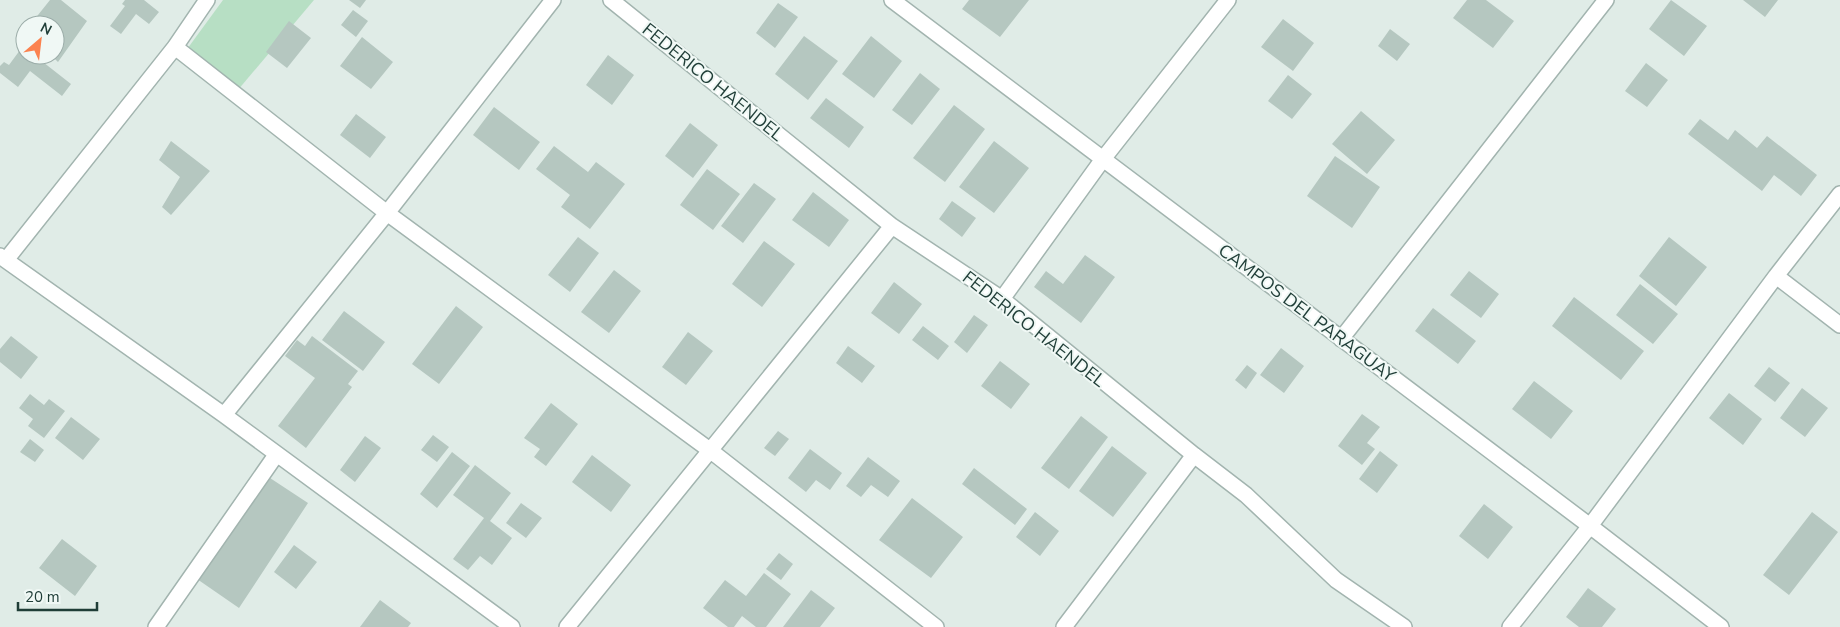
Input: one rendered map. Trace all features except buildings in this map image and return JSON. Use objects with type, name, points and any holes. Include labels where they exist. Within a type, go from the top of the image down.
[{"type":"street","points":[[207,0],[175,47],[3,258],[224,415],[512,627]]},
{"type":"street","points":[[224,415],[387,213],[553,0]]},
{"type":"street","name":"FEDERICO HAENDEL","points":[[611,0],[892,226],[1002,299],[1246,495],[1336,580],[1404,627]]},
{"type":"street","name":"CAMPOS DEL PARAGUAY","points":[[892,0],[1722,627]]},
{"type":"street","points":[[1002,299],[1103,159],[1228,0]]},
{"type":"street","points":[[1341,339],[1606,0]]},
{"type":"street","points":[[175,47],[387,213],[710,451],[936,627]]},
{"type":"street","points":[[1510,627],[1590,526],[1776,276],[1840,194]]},
{"type":"street","points":[[567,627],[892,226]]},
{"type":"street","points":[[1776,276],[1840,325]]},
{"type":"street","points":[[156,627],[276,455]]},
{"type":"street","points":[[1064,627],[1194,455]]},
{"type":"green space","points":[[223,0],[314,0],[232,97],[182,56]]}]
